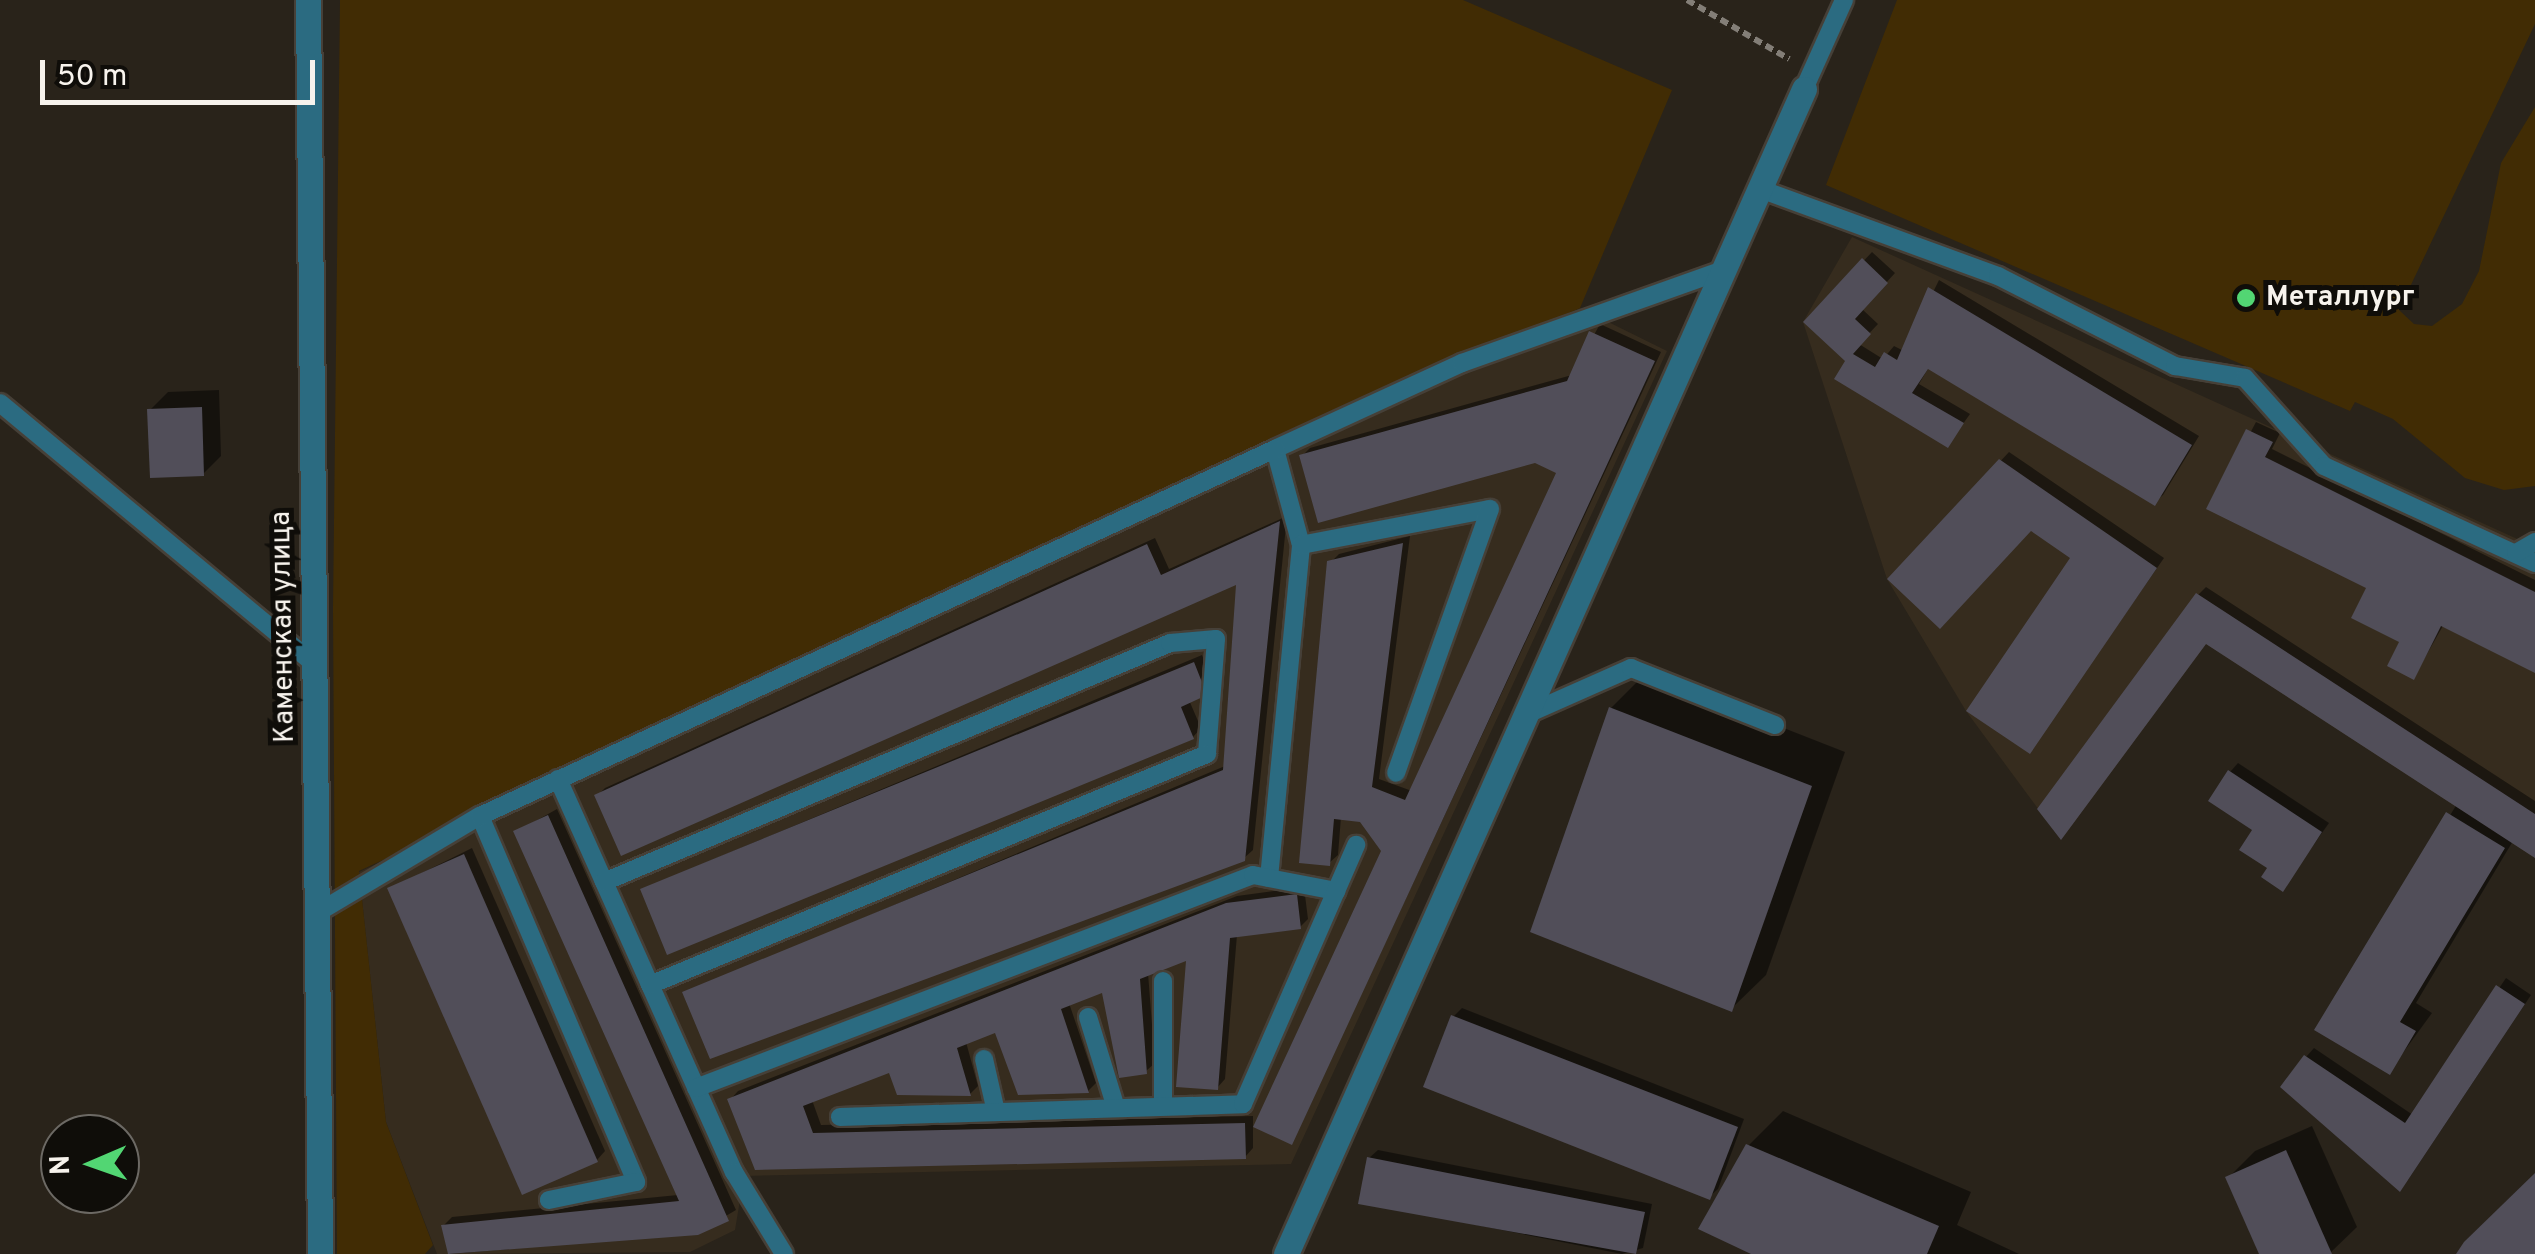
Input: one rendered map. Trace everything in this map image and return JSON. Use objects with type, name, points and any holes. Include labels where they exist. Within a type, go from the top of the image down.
[{"type":"street","name":"Каменская улица","points":[[308,0],[320,1254]]},
{"type":"street","points":[[1286,1254],[1809,78]]},
{"type":"lane","points":[[1809,78],[1844,0]]},
{"type":"lane","points":[[1760,189],[1998,276],[2175,366],[2244,378],[2324,466],[2535,563]]},
{"type":"lane","points":[[317,913],[480,816],[1462,363],[1721,271]]},
{"type":"lane","points":[[0,402],[314,664]]},
{"type":"lane","points":[[1269,878],[1300,546],[1275,449]]},
{"type":"lane","points":[[1300,546],[1490,508],[1396,773]]},
{"type":"lane","points":[[2516,553],[2535,542]]},
{"type":"lane","points":[[604,882],[1170,644],[1216,639],[1208,754],[650,985]]},
{"type":"lane","points":[[1525,714],[1631,668],[1775,725]]},
{"type":"lane","points":[[558,779],[734,1172],[784,1254]]},
{"type":"lane","points":[[480,816],[636,1182],[549,1200]]},
{"type":"lane","points":[[840,1117],[1243,1104],[1356,845]]},
{"type":"lane","points":[[696,1088],[1253,875],[1336,891]]},
{"type":"lane","points":[[1163,981],[1163,1106]]},
{"type":"lane","points":[[1088,1017],[1116,1108]]},
{"type":"lane","points":[[984,1059],[996,1112]]},
{"type":"path","points":[[1687,0],[1809,78]]},
{"type":"shaded area","points":[[340,0],[1463,0],[1672,90],[1580,308],[359,871],[386,1122],[433,1245],[425,1254],[337,1254],[333,609]]},
{"type":"shaded area","name":"Металлург","points":[[1897,0],[2535,0],[2535,24],[2399,310],[2414,324],[2432,326],[2462,304],[2479,271],[2501,163],[2535,107],[2535,486],[2504,490],[2465,478],[2393,419],[2355,402],[2350,411],[1826,185]]},
{"type":"shaded area","points":[[1852,237],[2535,547],[2535,858],[2206,644],[2061,840],[1966,711],[1887,579],[1803,322]]},
{"type":"shaded area","points":[[1580,308],[1667,351],[1291,1164],[744,1176],[735,1230],[690,1252],[437,1254],[386,1122],[359,872]]},
{"type":"building","points":[[1862,258],[1888,283],[1855,319],[1871,334],[1853,354],[1875,367],[1884,352],[1897,360],[1928,287],[2192,445],[2155,506],[1928,369],[1912,393],[1964,423],[1948,448],[1834,379],[1845,361],[1803,322]]},
{"type":"building","points":[[1589,331],[1655,361],[1292,1145],[1253,1127],[1381,851],[1360,822],[1334,819],[1330,866],[1299,863],[1327,561],[1403,543],[1372,787],[1405,800],[1556,473],[1535,463],[1318,523],[1299,455],[1567,381]]},
{"type":"building","points":[[202,407],[204,476],[150,478],[147,409]]},
{"type":"building","points":[[2246,429],[2273,442],[2265,457],[2535,592],[2535,673],[2441,626],[2414,680],[2387,666],[2399,642],[2351,618],[2366,588],[2206,509]]},
{"type":"building","points":[[1999,459],[2157,568],[2030,754],[1966,711],[2070,558],[2031,531],[1940,629],[1887,579]]},
{"type":"building","points":[[1280,521],[1245,861],[710,1059],[682,992],[1223,770],[1236,585],[621,856],[594,795],[1147,544],[1161,575]]},
{"type":"building","points":[[2196,593],[2535,814],[2535,858],[2206,644],[2061,840],[2037,809]]},
{"type":"building","points":[[1194,662],[1207,695],[1181,707],[1194,739],[667,955],[640,889]]},
{"type":"building","points":[[1609,707],[1812,786],[1732,1012],[1530,932]]},
{"type":"building","points":[[2228,770],[2322,832],[2283,892],[2261,877],[2267,868],[2239,850],[2252,830],[2208,801]]},
{"type":"building","points":[[2446,812],[2505,848],[2400,1022],[2416,1031],[2390,1075],[2314,1030]]},
{"type":"building","points":[[548,815],[729,1221],[698,1235],[448,1254],[441,1225],[679,1201],[513,831]]},
{"type":"building","points":[[464,854],[598,1162],[522,1195],[387,888]]},
{"type":"building","points":[[1297,894],[1301,929],[1230,938],[1218,1090],[1176,1087],[1186,961],[1140,979],[1147,1074],[1119,1078],[1102,993],[1061,1009],[1089,1093],[1018,1095],[995,1033],[957,1048],[971,1096],[897,1095],[889,1073],[803,1106],[813,1133],[1245,1123],[1246,1159],[755,1170],[727,1099],[1226,903]]},
{"type":"building","points":[[2496,985],[2525,1004],[2400,1192],[2280,1087],[2304,1055],[2405,1123]]},
{"type":"building","points":[[1451,1015],[1738,1127],[1710,1200],[1423,1087]]},
{"type":"building","points":[[1746,1144],[1939,1226],[1927,1254],[1751,1254],[1698,1229]]},
{"type":"building","points":[[2286,1150],[2332,1254],[2259,1254],[2225,1177]]},
{"type":"building","points":[[1367,1157],[1645,1212],[1636,1254],[1358,1204]]},
{"type":"building","points":[[2535,1173],[2535,1254],[2456,1254],[2464,1242]]},
{"type":"place","name":"Металлург","points":[[2246,298]]}]
